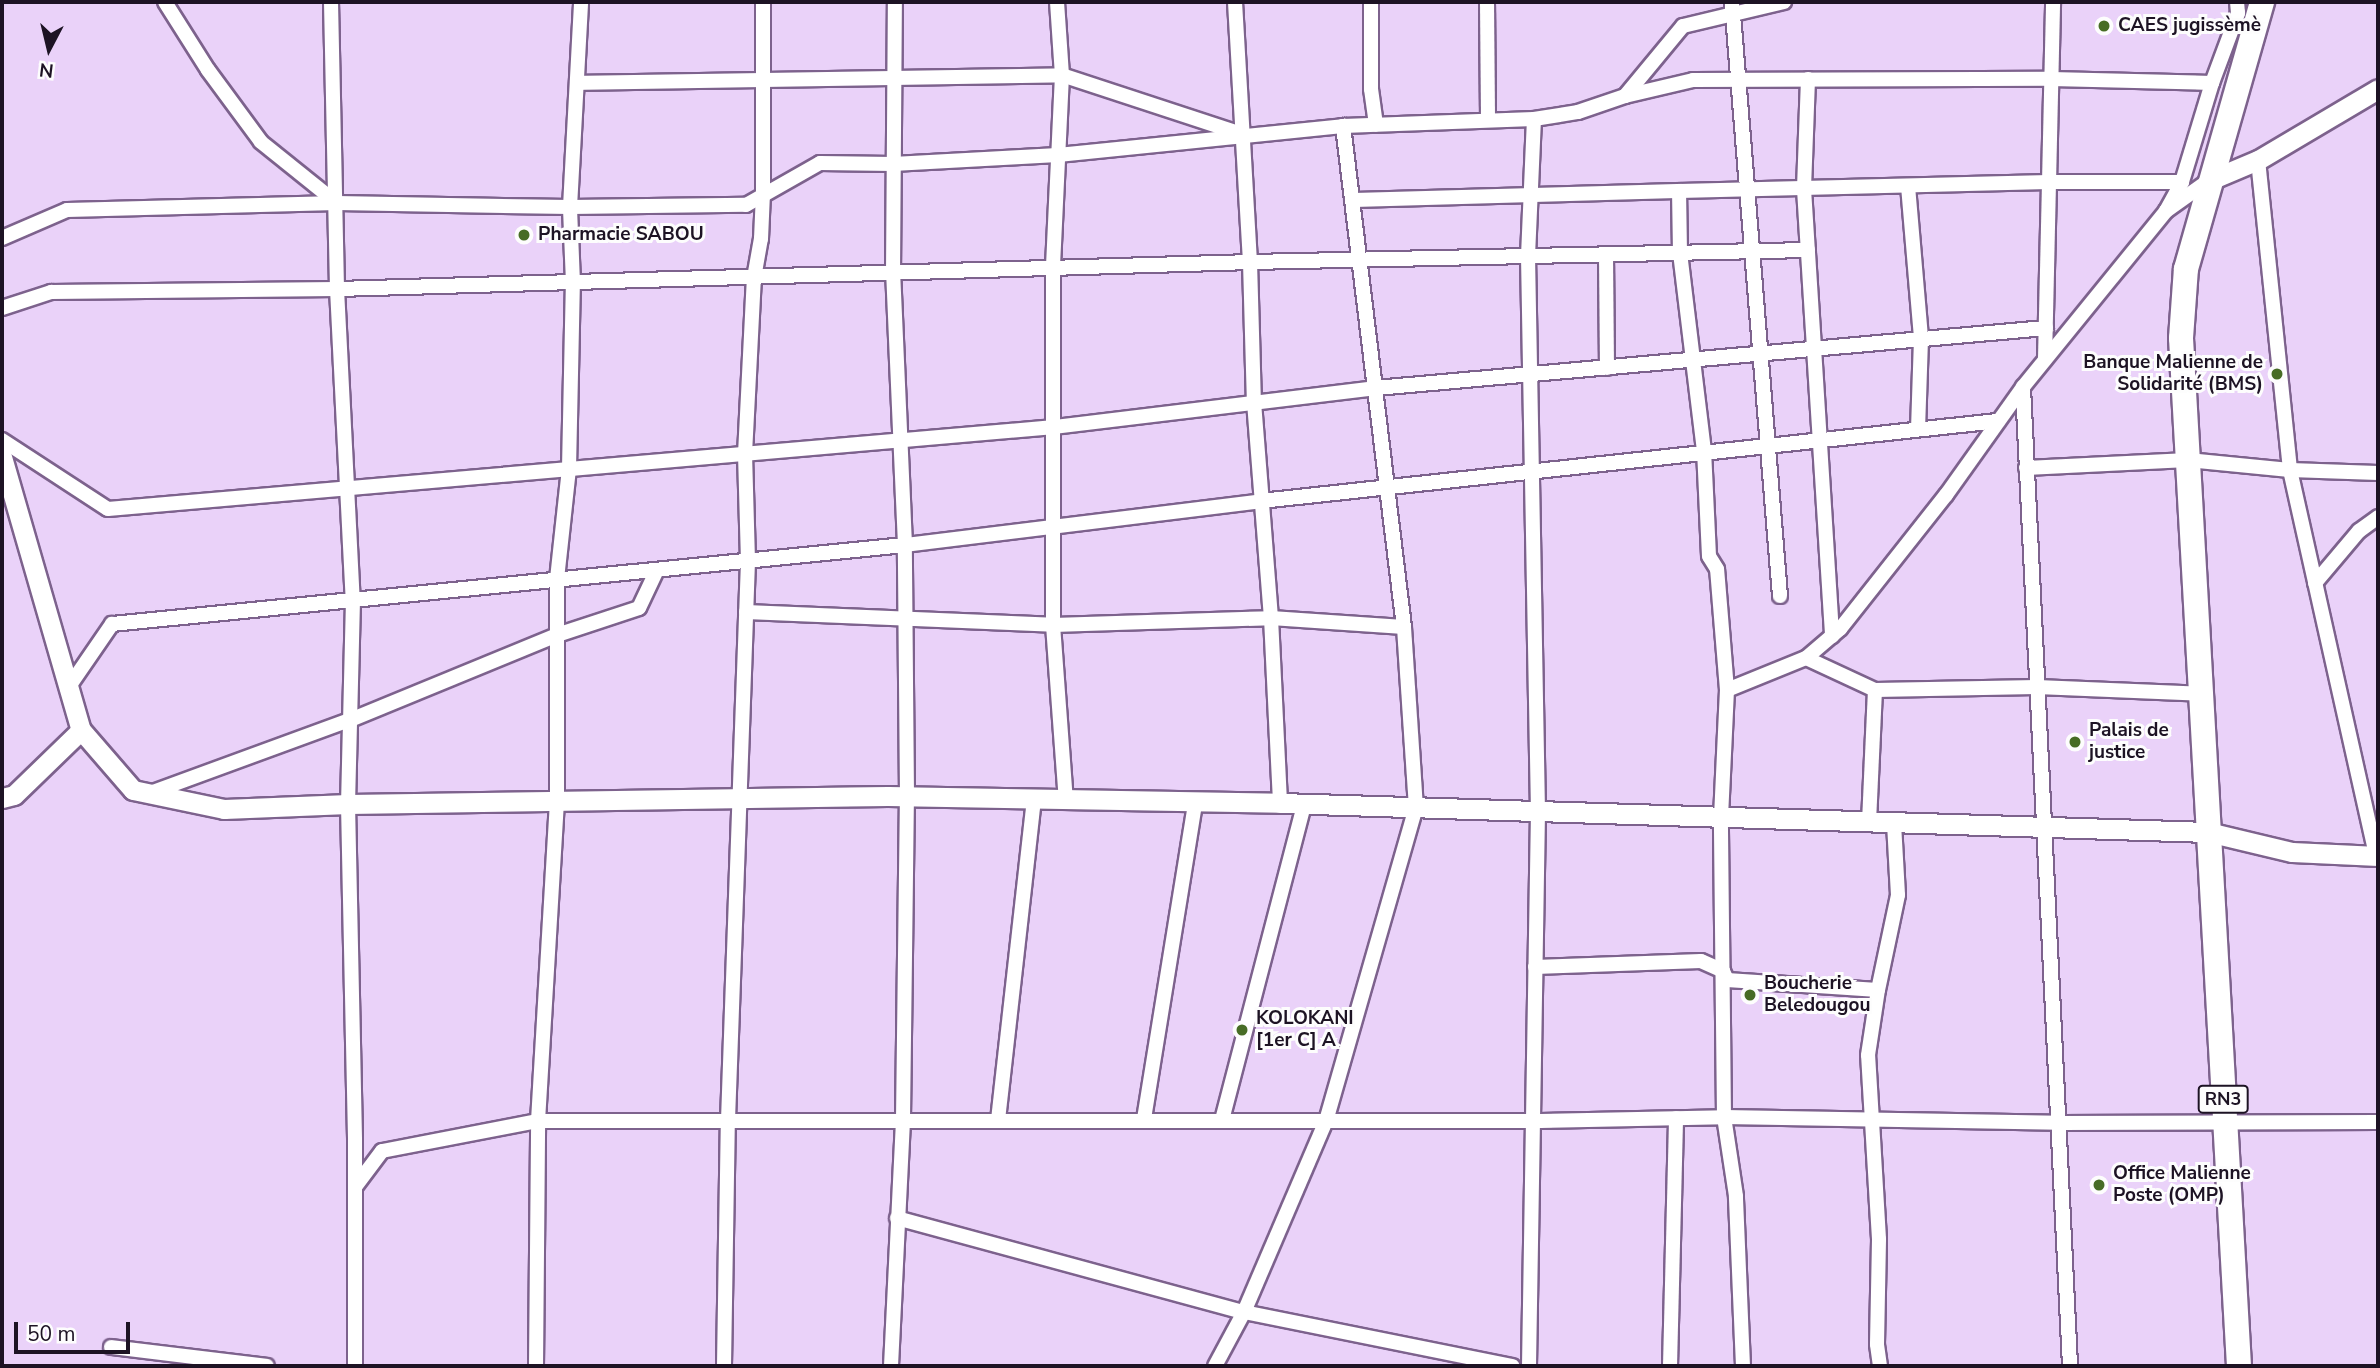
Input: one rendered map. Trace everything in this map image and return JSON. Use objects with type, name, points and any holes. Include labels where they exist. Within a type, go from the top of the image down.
[{"type":"highway","name":"RN3","points":[[2239,1366],[2181,338],[2186,269],[2208,181],[2262,2]]},
{"type":"street","points":[[164,2],[208,70],[261,142],[337,203]]},
{"type":"street","points":[[331,2],[337,289],[353,600],[348,804],[355,1187],[355,1366]]},
{"type":"street","points":[[536,1366],[538,1121],[557,801],[557,579],[569,469],[573,283],[570,207],[581,2]]},
{"type":"street","points":[[724,1366],[728,1119],[747,611],[745,454],[754,278],[761,239],[763,194],[763,2]]},
{"type":"street","points":[[891,1366],[903,1119],[907,796],[905,545],[893,274],[895,2]]},
{"type":"street","points":[[1056,2],[1062,75],[1054,269],[1053,625],[1066,800]]},
{"type":"street","points":[[1235,2],[1250,262],[1254,402],[1271,618],[1280,803]]},
{"type":"street","points":[[1371,2],[1371,89],[1376,125]]},
{"type":"street","points":[[1487,2],[1488,120]]},
{"type":"street","points":[[1625,96],[1683,26],[1731,7],[1784,2]]},
{"type":"street","points":[[2045,359],[2053,2]]},
{"type":"street","points":[[1727,690],[1806,658],[1832,636],[1946,495],[2022,387],[2166,211],[2182,182],[2212,83],[2238,13],[2237,2]]},
{"type":"street","points":[[1731,7],[1754,251],[1780,596]]},
{"type":"street","points":[[577,83],[894,80],[1062,75],[1242,135]]},
{"type":"street","points":[[1808,79],[1804,189],[1832,636]]},
{"type":"street","points":[[2,238],[67,209],[337,203],[570,207],[746,205],[820,163],[893,164],[1058,155],[1343,126],[1534,119],[1578,112],[1625,96],[1693,80],[2052,79],[2212,83]]},
{"type":"street","points":[[2166,211],[2208,181],[2258,160],[2378,89]]},
{"type":"street","points":[[1529,1366],[1538,812],[1528,256],[1534,119]]},
{"type":"street","points":[[1215,1366],[1244,1312],[1326,1121],[1416,808],[1404,627],[1343,126]]},
{"type":"street","points":[[2,457],[81,730],[133,790],[224,809],[348,804],[907,796],[1280,803],[1304,806],[2208,832],[2292,852],[2377,856],[2290,470],[2258,160]]},
{"type":"street","points":[[1352,200],[2049,182],[2182,182]]},
{"type":"street","points":[[1908,186],[1921,339],[1918,429]]},
{"type":"street","points":[[1679,191],[1680,253],[1703,451],[1710,556],[1717,569],[1727,690],[1721,817],[1724,1117],[1736,1196],[1743,1366]]},
{"type":"street","points":[[2,308],[51,292],[337,289],[1250,262],[1808,250]]},
{"type":"street","points":[[1606,255],[1607,368]]},
{"type":"street","points":[[2,440],[108,509],[1054,427],[1376,388],[2046,328]]},
{"type":"street","points":[[2022,387],[2070,1366]]},
{"type":"street","points":[[68,688],[112,624],[905,545],[1261,501],[1388,490],[1703,451],[1998,421]]},
{"type":"street","points":[[2026,468],[2188,460],[2290,470],[2378,472]]},
{"type":"street","points":[[2315,583],[2359,531],[2378,517]]},
{"type":"street","points":[[150,793],[350,720],[557,635],[639,608],[657,570]]},
{"type":"street","points":[[747,611],[906,616],[1053,625],[1271,618],[1404,627]]},
{"type":"street","points":[[1806,658],[1875,691],[2037,687],[2200,694]]},
{"type":"street","points":[[1869,822],[1875,691]]},
{"type":"street","points":[[2,798],[14,795],[81,730]]},
{"type":"street","points":[[998,1119],[1034,799]]},
{"type":"street","points":[[1144,1119],[1195,803]]},
{"type":"street","points":[[1222,1120],[1304,806]]},
{"type":"street","points":[[1880,1366],[1877,1344],[1879,1239],[1868,1055],[1878,990],[1898,895],[1894,823]]},
{"type":"street","points":[[1535,967],[1701,961],[1723,971],[1727,980],[1878,990]]},
{"type":"street","points":[[355,1187],[383,1150],[538,1121],[1531,1121],[1724,1117],[2058,1123],[2378,1122]]},
{"type":"street","points":[[1670,1366],[1676,1118]]},
{"type":"street","points":[[897,1217],[1244,1312],[1513,1366]]},
{"type":"street","points":[[111,1347],[221,1363],[267,1366]]},
{"type":"place","name":"CAES jugissèmè","points":[[2104,26]]},
{"type":"place","name":"Pharmacie SABOU","points":[[524,235]]},
{"type":"place","name":"Banque Malienne de Solidarité (BMS)","points":[[2277,374]]},
{"type":"place","name":"Palais de justice","points":[[2075,742]]},
{"type":"place","name":"Boucherie Beledougou","points":[[1750,995]]},
{"type":"place","name":"KOLOKANI [1er C] A","points":[[1242,1030]]},
{"type":"place","name":"Office Malienne Poste (OMP)","points":[[2099,1185]]}]
